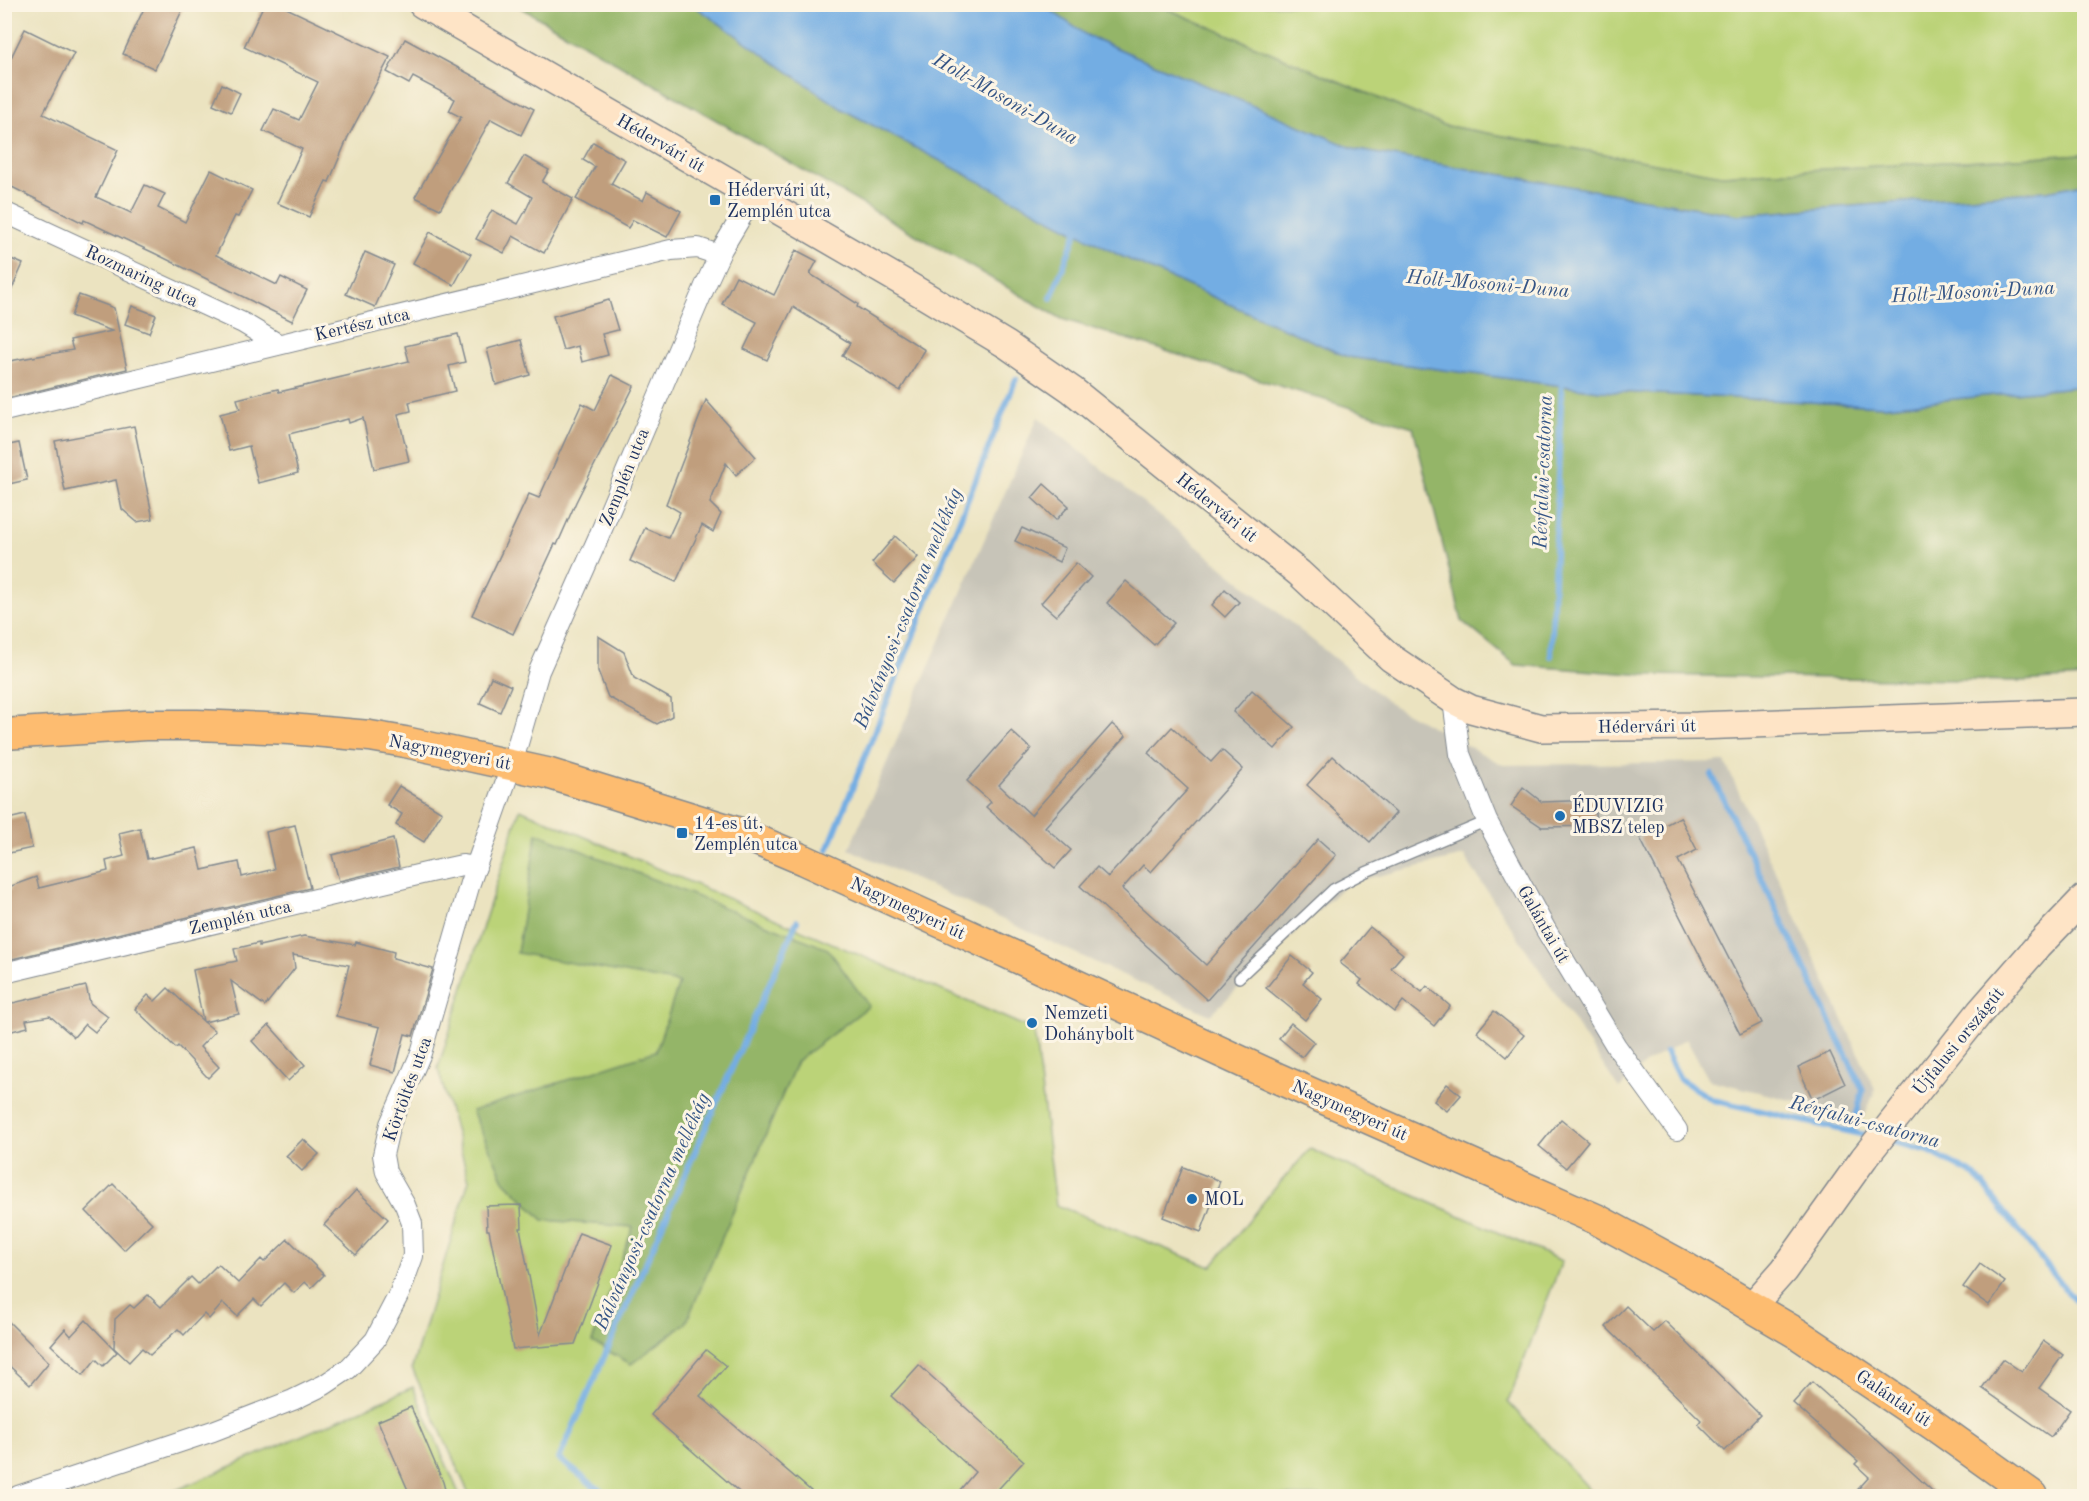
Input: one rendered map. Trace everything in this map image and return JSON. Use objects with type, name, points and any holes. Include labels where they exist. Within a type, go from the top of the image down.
[{"type":"main road","name":"Nagymegyeri út","points":[[4,734],[146,725],[290,729],[393,740],[547,773],[740,833],[804,860],[1277,1078],[1596,1219],[1752,1306]]},
{"type":"main road","name":"Galántai út","points":[[1752,1306],[1798,1334],[1935,1426],[2033,1497]]},
{"type":"street","name":"Hédervári út","points":[[422,4],[981,328],[1071,390],[1299,573],[1391,658],[1453,700],[1471,709],[1541,728],[1697,726],[2085,712]]},
{"type":"street","name":"Zemplén utca","points":[[512,764],[539,671],[719,255],[753,197]]},
{"type":"street","name":"Rozmaring utca","points":[[4,212],[243,323],[278,344]]},
{"type":"street","name":"Kertész utca","points":[[4,411],[671,250],[698,249],[719,255]]},
{"type":"street","name":"Galántai út","points":[[1453,700],[1460,754],[1486,821],[1546,930],[1616,1046],[1677,1130]]},
{"type":"street","name":"Körtöltés utca","points":[[18,1497],[213,1431],[293,1400],[348,1370],[375,1340],[400,1292],[410,1265],[413,1248],[412,1223],[405,1205],[386,1172],[383,1155],[386,1140],[396,1108],[424,1044],[476,867],[512,764]]},
{"type":"street","name":"Zemplén utca","points":[[4,973],[430,872],[462,865],[476,867]]},
{"type":"street","name":"Újfalusi országút","points":[[1752,1306],[1784,1270],[1864,1158],[1980,1012],[2037,947],[2085,898]]},
{"type":"lane","points":[[1239,978],[1333,889],[1366,872],[1486,821]]},
{"type":"shaded area","points":[[1038,417],[1392,705],[1503,765],[1725,762],[1875,1090],[1864,1118],[1709,1080],[1686,1039],[1646,1063],[1619,1089],[1464,856],[1347,883],[1210,1015],[849,849]]},
{"type":"green space","points":[[516,5],[693,5],[842,109],[1119,255],[1348,357],[1600,391],[1885,406],[2084,386],[2084,677],[2021,681],[1646,675],[1516,665],[1462,621],[1413,427],[1062,319]]},
{"type":"green space","points":[[1043,5],[1158,5],[1442,125],[1722,175],[2084,154],[2084,184],[2047,191],[1738,215],[1356,150],[1086,35]]},
{"type":"green space","points":[[1158,5],[2084,5],[2084,154],[1722,175],[1442,125]]},
{"type":"green space","points":[[520,809],[1034,1030],[1056,1205],[1211,1267],[1269,1195],[1310,1149],[1562,1261],[1508,1402],[1596,1496],[470,1496],[412,1368],[469,1180],[438,1068]]},
{"type":"green space","points":[[537,833],[828,949],[869,1006],[797,1061],[686,1323],[631,1364],[592,1342],[633,1227],[543,1220],[504,1180],[472,1111],[656,1051],[679,983],[517,953]]},
{"type":"green space","points":[[413,1387],[460,1496],[163,1496]]},
{"type":"water","name":"Holt-Mosoni-Duna","points":[[693,5],[1043,5],[1086,35],[1357,150],[1738,215],[2047,191],[2084,184],[2084,386],[1885,406],[1600,391],[1348,357],[1119,255],[842,109]]},
{"type":"building","points":[[146,4],[185,4],[155,69],[123,54]]},
{"type":"building","points":[[264,4],[278,4],[390,57],[348,137],[329,182],[326,181],[309,217],[277,203],[302,149],[263,131],[274,109],[299,120],[318,82],[244,47]]},
{"type":"building","points":[[25,29],[74,53],[43,114],[118,150],[96,197],[131,213],[145,185],[165,194],[158,208],[185,222],[211,170],[252,190],[238,217],[235,216],[216,255],[277,285],[281,277],[307,290],[292,321],[84,220],[83,223],[4,183],[4,72]]},
{"type":"building","points":[[405,39],[534,109],[521,135],[491,119],[440,209],[415,197],[461,117],[449,111],[455,99],[413,77],[409,84],[387,72]]},
{"type":"building","points":[[222,84],[240,93],[231,112],[213,104]]},
{"type":"building","points":[[593,142],[625,160],[611,184],[643,201],[647,192],[681,211],[667,237],[633,220],[628,228],[576,199],[595,167],[583,160]]},
{"type":"building","points":[[524,156],[549,170],[542,182],[573,199],[544,253],[513,236],[504,253],[476,239],[492,210],[518,224],[532,197],[508,183]]},
{"type":"building","points":[[430,232],[471,254],[454,285],[413,263]]},
{"type":"building","points":[[796,250],[817,261],[810,274],[925,350],[900,391],[842,356],[850,343],[793,307],[767,360],[744,349],[757,322],[722,304],[736,276],[774,295]]},
{"type":"building","points":[[365,252],[394,265],[375,307],[346,294]]},
{"type":"building","points":[[4,256],[23,264],[4,307]]},
{"type":"building","points":[[79,295],[114,308],[127,369],[4,399],[4,362],[73,350],[70,340],[112,331],[71,316]]},
{"type":"building","points":[[609,300],[618,330],[602,334],[608,355],[582,362],[578,346],[563,350],[553,316]]},
{"type":"building","points":[[132,306],[156,315],[149,333],[125,324]]},
{"type":"building","points":[[458,334],[465,362],[449,366],[455,391],[409,402],[411,411],[398,414],[409,461],[374,469],[363,418],[349,423],[348,419],[289,434],[298,473],[258,483],[249,446],[229,451],[220,414],[240,409],[237,399],[278,389],[279,392],[409,361],[405,346]]},
{"type":"building","points":[[521,340],[530,375],[496,385],[487,349]]},
{"type":"building","points":[[612,375],[634,386],[513,634],[472,615],[529,494],[539,498],[582,403],[595,410]]},
{"type":"building","points":[[706,400],[756,457],[736,475],[726,463],[710,503],[721,514],[713,532],[702,525],[676,582],[630,561],[645,528],[668,538],[680,512],[666,504]]},
{"type":"building","points":[[134,426],[153,519],[137,522],[122,509],[116,480],[65,491],[55,441]]},
{"type":"building","points":[[19,443],[27,480],[4,485],[4,446]]},
{"type":"building","points":[[1044,484],[1069,506],[1056,520],[1032,498]]},
{"type":"building","points":[[1022,528],[1065,548],[1059,562],[1015,541]]},
{"type":"building","points":[[895,536],[918,557],[894,583],[872,563]]},
{"type":"building","points":[[1076,563],[1091,577],[1056,616],[1041,603]]},
{"type":"building","points":[[1126,581],[1174,623],[1154,645],[1107,603]]},
{"type":"building","points":[[1225,589],[1239,602],[1225,617],[1212,605]]},
{"type":"building","points":[[598,636],[624,652],[634,678],[671,699],[672,716],[657,724],[608,697],[598,671]]},
{"type":"building","points":[[491,677],[511,686],[500,712],[480,703]]},
{"type":"building","points":[[1252,690],[1294,727],[1275,749],[1233,712]]},
{"type":"building","points":[[1112,724],[1126,736],[1045,827],[1071,850],[1055,868],[986,807],[991,802],[967,781],[1011,731],[1031,749],[999,785],[1031,815]]},
{"type":"building","points":[[1172,727],[1211,762],[1222,750],[1243,769],[1151,872],[1143,865],[1122,889],[1206,965],[1318,839],[1336,855],[1207,1000],[1080,886],[1097,867],[1108,877],[1188,789],[1148,753]]},
{"type":"building","points":[[1333,756],[1396,813],[1370,842],[1307,785]]},
{"type":"building","points":[[399,786],[442,812],[424,842],[396,825],[402,814],[387,805]]},
{"type":"building","name":"ÉDUVIZIG MBSZ telep","points":[[1523,787],[1542,802],[1594,800],[1596,826],[1542,827],[1511,806]]},
{"type":"building","points":[[25,815],[32,848],[9,853],[4,833],[4,820]]},
{"type":"building","points":[[1680,817],[1697,850],[1678,860],[1762,1023],[1740,1034],[1640,838]]},
{"type":"building","points":[[295,825],[310,888],[12,959],[4,926],[4,901],[11,886],[36,877],[39,888],[108,871],[106,861],[124,856],[119,833],[140,828],[147,859],[197,848],[202,870],[239,862],[242,877],[274,869],[266,832]]},
{"type":"building","points":[[393,839],[399,867],[339,881],[332,855]]},
{"type":"building","points":[[1370,927],[1403,954],[1391,968],[1422,992],[1427,986],[1450,1006],[1434,1026],[1403,1001],[1395,1012],[1359,984],[1362,980],[1340,963]]},
{"type":"building","points":[[304,936],[355,945],[356,942],[394,952],[393,958],[433,969],[413,1036],[405,1034],[395,1072],[370,1065],[380,1027],[336,1016],[349,965],[293,955],[295,968],[265,1006],[231,981],[239,1014],[204,1022],[215,1031],[200,1047],[219,1067],[208,1078],[178,1046],[176,1048],[135,1009],[148,995],[155,1001],[168,988],[203,1021],[193,970],[237,961],[234,949]]},
{"type":"building","points":[[1292,956],[1312,972],[1303,983],[1322,999],[1305,1020],[1266,988]]},
{"type":"building","points":[[86,986],[90,1003],[108,1017],[95,1032],[85,1024],[74,1037],[50,1016],[26,1020],[28,1027],[4,1033],[4,1005]]},
{"type":"building","points":[[1494,1011],[1524,1035],[1507,1057],[1477,1032]]},
{"type":"building","points":[[1291,1023],[1314,1042],[1302,1057],[1279,1038]]},
{"type":"building","points":[[269,1025],[305,1065],[288,1081],[252,1041]]},
{"type":"building","points":[[1830,1052],[1845,1084],[1813,1100],[1798,1067]]},
{"type":"building","points":[[1447,1084],[1461,1095],[1447,1111],[1434,1101]]},
{"type":"building","points":[[1561,1119],[1588,1141],[1566,1168],[1539,1146]]},
{"type":"building","points":[[303,1139],[319,1154],[302,1171],[286,1156]]},
{"type":"building","name":"MOL","points":[[1183,1167],[1220,1181],[1201,1232],[1163,1217]]},
{"type":"building","points":[[113,1184],[152,1223],[124,1250],[86,1211]]},
{"type":"building","points":[[356,1190],[388,1219],[356,1255],[324,1225]]},
{"type":"building","points":[[521,1205],[522,1228],[520,1228],[540,1335],[579,1233],[612,1245],[575,1344],[513,1349],[489,1230],[487,1230],[486,1206]]},
{"type":"building","points":[[288,1239],[324,1275],[311,1288],[305,1282],[294,1293],[284,1283],[261,1306],[254,1299],[237,1316],[223,1303],[209,1319],[204,1314],[184,1335],[178,1329],[150,1355],[142,1348],[129,1362],[114,1348],[115,1319],[130,1305],[134,1308],[148,1295],[161,1307],[191,1277],[198,1284],[218,1264],[238,1283],[261,1259],[264,1262]]},
{"type":"building","points":[[1980,1264],[2005,1282],[1989,1305],[1963,1287]]},
{"type":"building","points":[[1626,1306],[1653,1332],[1665,1321],[1760,1415],[1725,1451],[1698,1424],[1701,1420],[1606,1327]]},
{"type":"building","points":[[4,1317],[49,1362],[30,1385],[4,1361]]},
{"type":"building","points":[[86,1320],[117,1352],[103,1366],[96,1359],[83,1375],[51,1345],[65,1329],[71,1336]]},
{"type":"building","points":[[2043,1341],[2063,1355],[2039,1388],[2070,1410],[2051,1437],[1982,1388],[2003,1359],[2022,1372]]},
{"type":"building","points":[[706,1350],[726,1366],[700,1396],[818,1497],[745,1497],[651,1415]]},
{"type":"building","points":[[919,1365],[1024,1461],[991,1497],[954,1497],[975,1472],[891,1396]]},
{"type":"building","points":[[1812,1382],[1939,1497],[1851,1497],[1869,1477],[1855,1464],[1858,1461],[1793,1403]]},
{"type":"building","points":[[411,1407],[443,1482],[447,1497],[411,1497],[378,1421]]},
{"type":"waterway","name":"Bálványosi-csatorna mellékág","points":[[1051,298],[1079,226]]},
{"type":"waterway","name":"Révfalui-csatorna","points":[[1551,656],[1562,377]]},
{"type":"waterway","name":"Bálványosi-csatorna mellékág","points":[[828,849],[1016,379]]},
{"type":"waterway","points":[[1712,775],[1863,1090],[1852,1132]]},
{"type":"waterway","name":"Bálványosi-csatorna mellékág","points":[[607,1496],[559,1459],[797,921]]},
{"type":"waterway","name":"Révfalui-csatorna","points":[[1666,1052],[1680,1079],[1713,1100],[1873,1137]]},
{"type":"waterway","name":"Révfalui-csatorna","points":[[1886,1140],[1929,1151],[1976,1176],[2066,1290],[2084,1309]]},
{"type":"place","name":"Hédervári út, Zemplén utca","points":[[715,200]]},
{"type":"place","name":"ÉDUVIZIG MBSZ telep","points":[[1560,816]]},
{"type":"place","name":"14-es út, Zemplén utca","points":[[682,833]]},
{"type":"place","name":"Nemzeti Dohánybolt","points":[[1032,1023]]},
{"type":"place","name":"MOL","points":[[1192,1199]]}]
